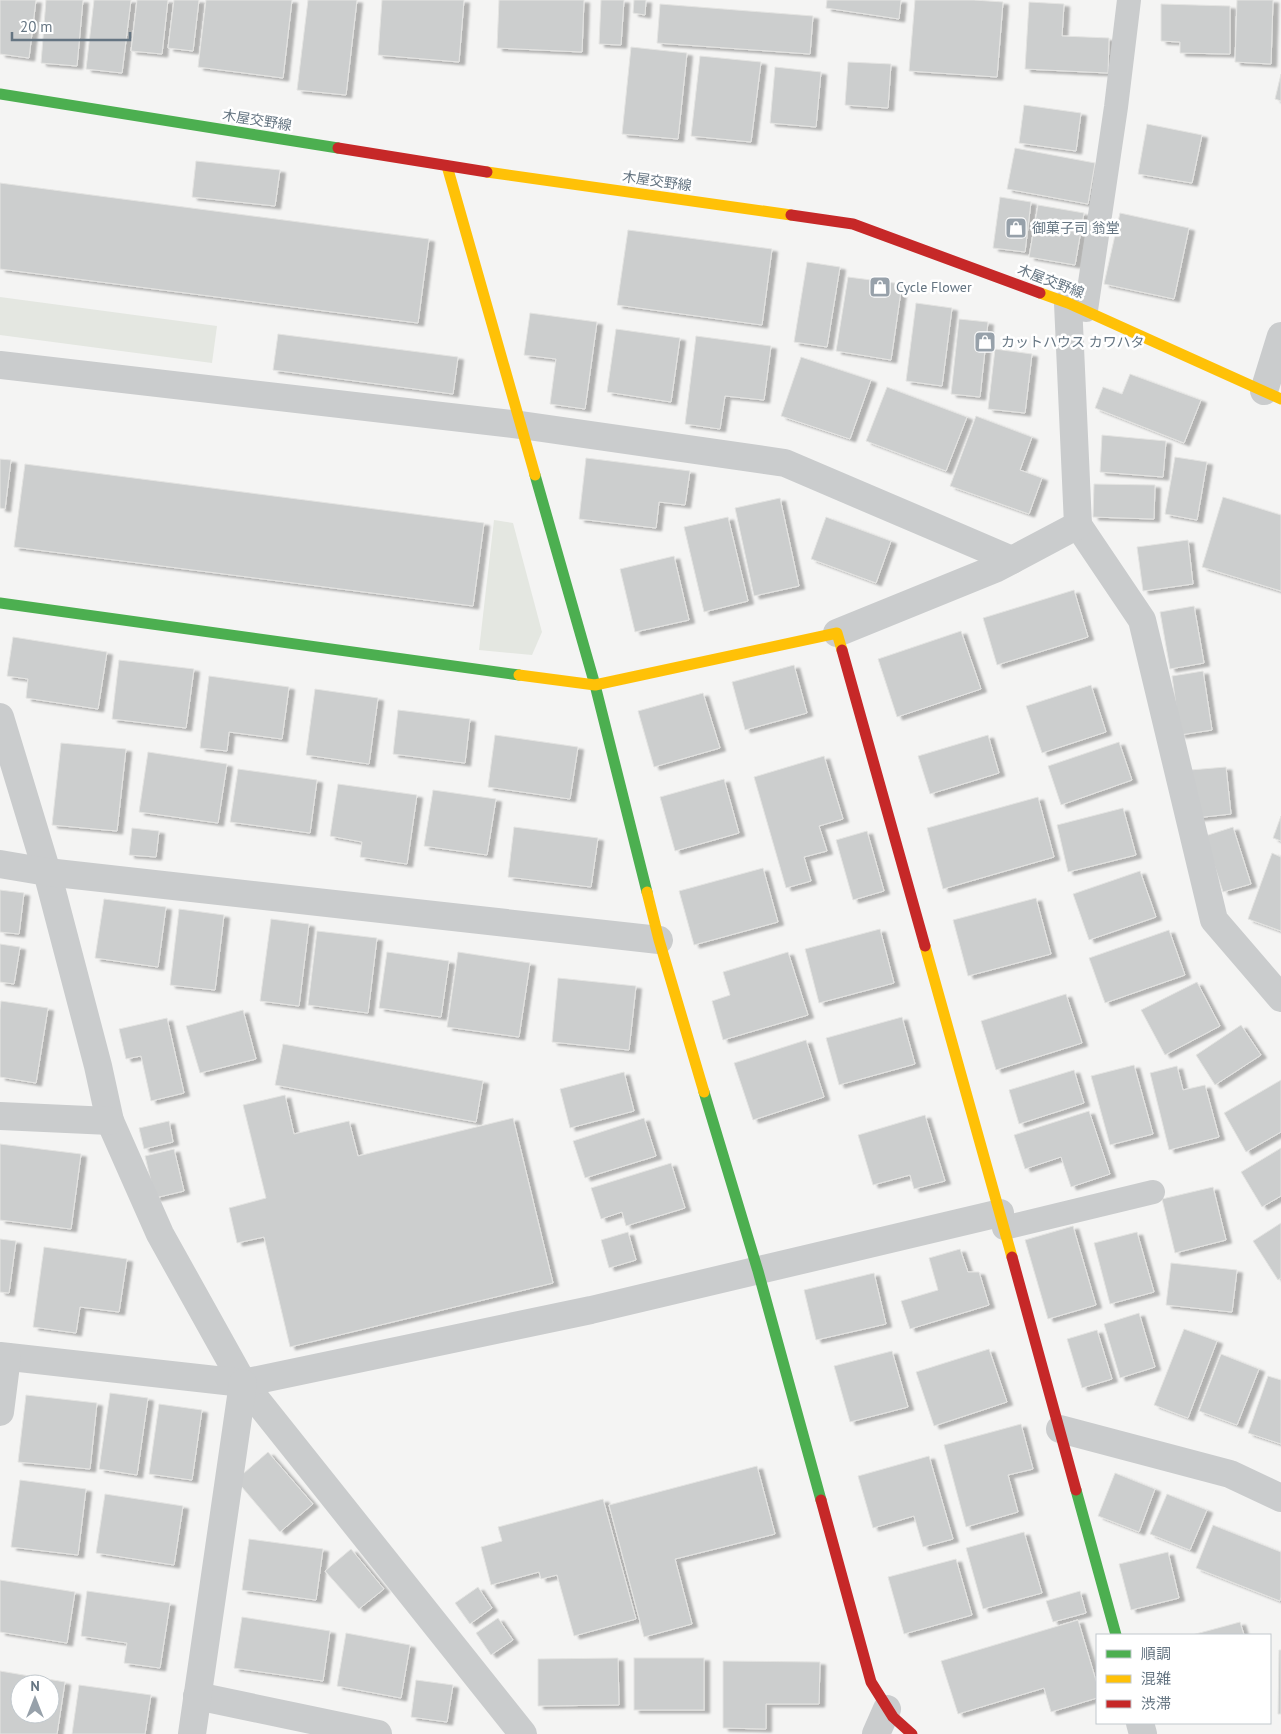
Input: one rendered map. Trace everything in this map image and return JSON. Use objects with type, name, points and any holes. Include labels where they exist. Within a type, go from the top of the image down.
[{"type":"street","name":"木屋交野線","points":[[0,94],[447,166],[854,224],[1077,306],[1272,395]]},
{"type":"street","points":[[447,166],[594,685],[659,940],[758,1271],[871,1682],[887,1709],[912,1734]]},
{"type":"street","points":[[1077,306],[1078,525],[1142,620],[1214,920],[1281,998]]},
{"type":"street","points":[[1272,395],[1281,336]]},
{"type":"street","points":[[0,365],[521,425],[785,463],[1012,560]]},
{"type":"street","points":[[0,603],[594,685],[837,633],[998,568],[1078,525]]},
{"type":"street","points":[[837,633],[1116,1634]]},
{"type":"street","points":[[0,717],[47,872],[98,1066],[110,1121],[160,1234],[243,1383],[523,1734]]},
{"type":"street","points":[[0,864],[47,872],[659,940]]},
{"type":"street","points":[[0,1116],[110,1121]]},
{"type":"street","points":[[0,1412],[3,1356],[243,1383],[591,1310],[758,1271],[1002,1221]]},
{"type":"street","points":[[192,1734],[243,1383]]},
{"type":"street","points":[[1060,1429],[1230,1474],[1281,1498]]},
{"type":"street","points":[[197,1696],[378,1734]]},
{"type":"street","points":[[876,1734],[887,1709]]},
{"type":"lane","points":[[1077,306],[1116,106],[1129,0]]},
{"type":"lane","points":[[1002,1221],[1153,1192]]},
{"type":"shaded area","points":[[0,297],[217,326],[212,363],[0,335]]},
{"type":"shaded area","points":[[494,520],[513,523],[542,632],[532,655],[479,650]]},
{"type":"building","points":[[0,0],[36,0],[29,58],[0,54]]},
{"type":"building","points":[[46,0],[83,0],[77,66],[41,63]]},
{"type":"building","points":[[94,0],[131,0],[122,73],[86,69]]},
{"type":"building","points":[[137,0],[168,0],[162,54],[131,51]]},
{"type":"building","points":[[174,0],[199,0],[193,51],[168,48]]},
{"type":"building","points":[[206,0],[292,0],[283,78],[198,67]]},
{"type":"building","points":[[308,0],[357,0],[346,95],[297,90]]},
{"type":"building","points":[[382,0],[464,0],[459,62],[378,55]]},
{"type":"building","points":[[499,0],[584,0],[582,52],[497,48]]},
{"type":"building","points":[[601,0],[624,0],[621,45],[599,44]]},
{"type":"building","points":[[634,0],[646,0],[645,15],[633,13]]},
{"type":"building","points":[[827,0],[901,0],[899,19],[826,8]]},
{"type":"building","points":[[915,0],[1003,2],[997,77],[909,71]]},
{"type":"building","points":[[1237,0],[1273,0],[1271,64],[1235,62]]},
{"type":"building","points":[[1029,2],[1064,4],[1062,36],[1109,38],[1108,73],[1025,69]]},
{"type":"building","points":[[660,4],[813,16],[810,54],[657,43]]},
{"type":"building","points":[[1161,4],[1230,6],[1230,54],[1180,53],[1180,42],[1161,41]]},
{"type":"building","points":[[631,47],[687,53],[678,139],[622,134]]},
{"type":"building","points":[[700,56],[761,62],[751,142],[691,136]]},
{"type":"building","points":[[848,62],[891,64],[888,108],[845,105]]},
{"type":"building","points":[[775,67],[821,72],[816,127],[770,123]]},
{"type":"building","points":[[1281,74],[1281,101],[1275,99]]},
{"type":"building","points":[[1024,105],[1081,113],[1076,151],[1019,143]]},
{"type":"building","points":[[1147,124],[1202,135],[1192,183],[1138,174]]},
{"type":"building","points":[[1015,148],[1095,163],[1088,204],[1007,189]]},
{"type":"building","points":[[196,161],[280,170],[275,206],[192,197]]},
{"type":"building","points":[[0,183],[429,239],[418,323],[0,269]]},
{"type":"building","points":[[1000,197],[1031,202],[1025,252],[993,248]]},
{"type":"building","points":[[1038,205],[1084,213],[1075,265],[1029,257]]},
{"type":"building","points":[[1120,213],[1189,228],[1174,299],[1104,284]]},
{"type":"building","points":[[628,230],[772,249],[762,325],[617,305]]},
{"type":"building","points":[[807,262],[840,267],[827,347],[794,342]]},
{"type":"building","points":[[848,277],[902,284],[891,360],[836,351]]},
{"type":"building","points":[[916,303],[952,308],[942,386],[906,381]]},
{"type":"building","points":[[530,313],[597,322],[585,409],[550,404],[556,359],[524,355]]},
{"type":"building","points":[[959,319],[988,322],[980,397],[951,394]]},
{"type":"building","points":[[616,329],[680,338],[671,402],[607,392]]},
{"type":"building","points":[[278,334],[458,357],[453,394],[273,370]]},
{"type":"building","points":[[696,336],[771,346],[764,400],[725,396],[720,429],[685,424]]},
{"type":"building","points":[[995,349],[1032,354],[1025,413],[988,409]]},
{"type":"building","points":[[801,357],[871,380],[850,439],[781,416]]},
{"type":"building","points":[[1130,374],[1201,400],[1184,443],[1095,408],[1103,387],[1122,394]]},
{"type":"building","points":[[887,387],[967,417],[946,471],[866,441]]},
{"type":"building","points":[[976,416],[1032,437],[1020,470],[1042,478],[1029,514],[950,486]]},
{"type":"building","points":[[1102,435],[1166,441],[1163,477],[1100,472]]},
{"type":"building","points":[[1175,457],[1207,462],[1197,520],[1165,514]]},
{"type":"building","points":[[586,458],[690,471],[685,505],[659,502],[656,528],[579,519]]},
{"type":"building","points":[[0,459],[11,460],[5,509],[0,508]]},
{"type":"building","points":[[25,464],[484,523],[473,606],[14,547]]},
{"type":"building","points":[[1094,484],[1155,485],[1154,519],[1093,517]]},
{"type":"building","points":[[1223,497],[1281,515],[1281,591],[1202,567]]},
{"type":"building","points":[[780,498],[799,586],[754,596],[735,508]]},
{"type":"building","points":[[728,517],[748,601],[704,612],[684,527]]},
{"type":"building","points":[[826,517],[891,541],[876,583],[811,559]]},
{"type":"building","points":[[1188,540],[1193,584],[1143,591],[1137,547]]},
{"type":"building","points":[[674,556],[689,620],[635,632],[620,569]]},
{"type":"building","points":[[1074,590],[1088,637],[997,665],[983,618]]},
{"type":"building","points":[[1194,606],[1204,663],[1170,669],[1160,612]]},
{"type":"building","points":[[961,631],[981,689],[897,717],[878,659]]},
{"type":"building","points":[[13,637],[107,652],[98,709],[26,698],[28,679],[7,676]]},
{"type":"building","points":[[119,660],[194,669],[186,728],[112,719]]},
{"type":"building","points":[[794,665],[807,713],[745,730],[732,682]]},
{"type":"building","points":[[1203,671],[1212,730],[1180,735],[1172,676]]},
{"type":"building","points":[[209,676],[289,687],[282,739],[229,732],[227,751],[200,748]]},
{"type":"building","points":[[1091,685],[1106,732],[1042,753],[1026,706]]},
{"type":"building","points":[[315,689],[378,698],[369,764],[306,755]]},
{"type":"building","points":[[703,693],[720,748],[654,767],[638,711]]},
{"type":"building","points":[[398,710],[470,719],[465,763],[393,754]]},
{"type":"building","points":[[495,735],[578,747],[570,799],[488,787]]},
{"type":"building","points":[[988,735],[999,773],[930,794],[918,756]]},
{"type":"building","points":[[1119,742],[1132,780],[1061,805],[1048,766]]},
{"type":"building","points":[[61,743],[126,749],[117,831],[52,825]]},
{"type":"building","points":[[148,752],[227,764],[218,823],[139,812]]},
{"type":"building","points":[[824,756],[843,819],[819,826],[827,851],[804,857],[811,881],[786,888],[754,777]]},
{"type":"building","points":[[1226,767],[1231,814],[1195,818],[1190,770]]},
{"type":"building","points":[[238,769],[317,780],[310,833],[230,822]]},
{"type":"building","points":[[724,779],[739,833],[675,851],[660,797]]},
{"type":"building","points":[[338,784],[417,795],[407,864],[360,857],[362,842],[330,836]]},
{"type":"building","points":[[433,790],[496,799],[487,855],[424,846]]},
{"type":"building","points":[[1038,797],[1054,857],[943,889],[927,828]]},
{"type":"building","points":[[1123,808],[1136,855],[1068,872],[1057,825]]},
{"type":"building","points":[[1281,816],[1281,841],[1273,838]]},
{"type":"building","points":[[514,827],[598,838],[591,887],[508,877]]},
{"type":"building","points":[[1233,827],[1251,884],[1223,892],[1205,836]]},
{"type":"building","points":[[132,828],[159,831],[156,857],[129,855]]},
{"type":"building","points":[[867,831],[884,891],[853,900],[836,840]]},
{"type":"building","points":[[1272,853],[1281,857],[1281,931],[1248,919]]},
{"type":"building","points":[[763,868],[778,922],[694,945],[679,891]]},
{"type":"building","points":[[1140,871],[1156,917],[1089,940],[1073,894]]},
{"type":"building","points":[[0,890],[24,893],[19,934],[0,932]]},
{"type":"building","points":[[1036,898],[1051,954],[968,976],[953,920]]},
{"type":"building","points":[[104,899],[166,907],[158,967],[95,958]]},
{"type":"building","points":[[179,909],[224,915],[215,990],[170,985]]},
{"type":"building","points":[[271,919],[309,924],[299,1006],[260,1001]]},
{"type":"building","points":[[880,929],[894,983],[819,1003],[805,949]]},
{"type":"building","points":[[1169,930],[1185,975],[1105,1003],[1089,958]]},
{"type":"building","points":[[317,931],[377,938],[368,1013],[308,1005]]},
{"type":"building","points":[[0,944],[20,947],[14,984],[0,982]]},
{"type":"building","points":[[387,952],[449,961],[441,1017],[379,1008]]},
{"type":"building","points":[[458,952],[530,963],[519,1037],[447,1027]]},
{"type":"building","points":[[788,952],[808,1015],[723,1040],[712,1001],[730,995],[723,972]]},
{"type":"building","points":[[558,978],[636,986],[629,1050],[552,1042]]},
{"type":"building","points":[[1197,982],[1220,1026],[1165,1055],[1141,1010]]},
{"type":"building","points":[[1066,994],[1082,1043],[996,1070],[981,1021]]},
{"type":"building","points":[[1,1001],[48,1008],[36,1083],[0,1077]]},
{"type":"building","points":[[243,1010],[256,1059],[200,1073],[186,1026]]},
{"type":"building","points":[[902,1017],[915,1064],[839,1085],[826,1038]]},
{"type":"building","points":[[167,1018],[184,1093],[151,1101],[141,1056],[126,1059],[119,1029]]},
{"type":"building","points":[[1241,1025],[1261,1055],[1215,1085],[1196,1055]]},
{"type":"building","points":[[806,1040],[824,1097],[753,1120],[734,1063]]},
{"type":"building","points":[[283,1044],[483,1081],[476,1122],[275,1085]]},
{"type":"building","points":[[1134,1065],[1153,1134],[1110,1145],[1091,1076]]},
{"type":"building","points":[[1177,1066],[1183,1090],[1205,1085],[1219,1137],[1169,1150],[1150,1073]]},
{"type":"building","points":[[1074,1070],[1084,1103],[1019,1124],[1009,1090]]},
{"type":"building","points":[[624,1072],[634,1111],[570,1128],[560,1089]]},
{"type":"building","points":[[1281,1080],[1281,1132],[1246,1152],[1224,1113]]},
{"type":"building","points":[[285,1095],[294,1134],[349,1121],[358,1156],[513,1118],[553,1283],[290,1347],[264,1237],[237,1243],[229,1208],[266,1198],[243,1105]]},
{"type":"building","points":[[1089,1111],[1110,1174],[1071,1187],[1061,1157],[1025,1169],[1014,1135]]},
{"type":"building","points":[[925,1115],[945,1181],[914,1189],[910,1175],[873,1185],[858,1135]]},
{"type":"building","points":[[644,1118],[656,1156],[585,1178],[573,1141]]},
{"type":"building","points":[[169,1121],[173,1142],[144,1149],[139,1128]]},
{"type":"building","points":[[0,1144],[81,1154],[71,1229],[0,1220]]},
{"type":"building","points":[[1281,1148],[1281,1196],[1262,1207],[1241,1172]]},
{"type":"building","points":[[174,1149],[184,1191],[155,1198],[145,1156]]},
{"type":"building","points":[[671,1163],[685,1208],[626,1226],[622,1212],[601,1219],[591,1188]]},
{"type":"building","points":[[1213,1187],[1226,1240],[1175,1253],[1162,1199]]},
{"type":"building","points":[[1281,1223],[1281,1278],[1278,1280],[1253,1241]]},
{"type":"building","points":[[1073,1226],[1096,1305],[1048,1319],[1025,1240]]},
{"type":"building","points":[[628,1232],[636,1260],[609,1268],[601,1240]]},
{"type":"building","points":[[1137,1232],[1154,1292],[1110,1304],[1094,1243]]},
{"type":"building","points":[[0,1239],[16,1241],[9,1293],[0,1292]]},
{"type":"building","points":[[44,1247],[127,1259],[119,1312],[80,1307],[76,1333],[33,1327]]},
{"type":"building","points":[[960,1249],[968,1272],[979,1272],[989,1305],[910,1329],[901,1301],[938,1290],[929,1258]]},
{"type":"building","points":[[1171,1263],[1237,1270],[1232,1312],[1166,1305]]},
{"type":"building","points":[[874,1273],[886,1324],[816,1340],[804,1290]]},
{"type":"building","points":[[1139,1313],[1155,1367],[1120,1378],[1104,1324]]},
{"type":"building","points":[[1184,1329],[1217,1341],[1188,1418],[1154,1405]]},
{"type":"building","points":[[1097,1330],[1112,1379],[1082,1388],[1067,1339]]},
{"type":"building","points":[[989,1349],[1007,1402],[934,1426],[916,1372]]},
{"type":"building","points":[[892,1351],[908,1407],[850,1422],[834,1366]]},
{"type":"building","points":[[1221,1354],[1259,1369],[1237,1425],[1199,1411]]},
{"type":"building","points":[[1268,1376],[1281,1380],[1281,1444],[1248,1433]]},
{"type":"building","points":[[110,1393],[148,1398],[137,1475],[99,1469]]},
{"type":"building","points":[[26,1395],[97,1403],[90,1469],[18,1462]]},
{"type":"building","points":[[159,1404],[202,1410],[192,1480],[149,1474]]},
{"type":"building","points":[[1021,1424],[1033,1469],[1008,1475],[1018,1512],[966,1527],[944,1445]]},
{"type":"building","points":[[268,1452],[313,1504],[280,1532],[236,1480]]},
{"type":"building","points":[[929,1456],[953,1539],[923,1547],[914,1516],[873,1528],[858,1476]]},
{"type":"building","points":[[757,1466],[775,1534],[675,1559],[692,1624],[644,1637],[609,1505]]},
{"type":"building","points":[[1115,1473],[1155,1489],[1139,1532],[1098,1516]]},
{"type":"building","points":[[20,1480],[86,1489],[78,1555],[11,1547]]},
{"type":"building","points":[[105,1494],[183,1506],[174,1565],[96,1553]]},
{"type":"building","points":[[1167,1494],[1207,1510],[1190,1550],[1150,1534]]},
{"type":"building","points":[[603,1499],[636,1619],[574,1636],[557,1575],[541,1579],[539,1572],[491,1585],[481,1547],[502,1541],[498,1527]]},
{"type":"building","points":[[1213,1525],[1281,1552],[1280,1601],[1196,1568]]},
{"type":"building","points":[[1024,1532],[1042,1593],[983,1609],[966,1548]]},
{"type":"building","points":[[249,1539],[323,1549],[316,1600],[242,1590]]},
{"type":"building","points":[[351,1549],[384,1589],[359,1609],[325,1571]]},
{"type":"building","points":[[1168,1552],[1179,1598],[1131,1610],[1119,1564]]},
{"type":"building","points":[[956,1559],[972,1615],[904,1634],[888,1577]]},
{"type":"building","points":[[0,1580],[75,1592],[67,1643],[0,1632]]},
{"type":"building","points":[[478,1587],[492,1608],[470,1624],[455,1603]]},
{"type":"building","points":[[87,1591],[170,1603],[160,1668],[124,1663],[127,1643],[81,1636]]},
{"type":"building","points":[[1080,1591],[1086,1613],[1053,1622],[1046,1601]]},
{"type":"building","points":[[242,1617],[330,1631],[323,1681],[234,1668]]},
{"type":"building","points":[[498,1618],[513,1640],[491,1655],[476,1633]]},
{"type":"building","points":[[1078,1620],[1096,1681],[1096,1698],[1051,1712],[1044,1688],[958,1714],[941,1661]]},
{"type":"building","points":[[1240,1622],[1244,1634],[1196,1634]]},
{"type":"building","points":[[346,1633],[410,1645],[401,1698],[337,1686]]},
{"type":"building","points":[[1279,1650],[1281,1650],[1281,1714],[1278,1714]]},
{"type":"building","points":[[618,1658],[619,1705],[538,1706],[538,1659]]},
{"type":"building","points":[[634,1658],[704,1658],[704,1710],[634,1710]]},
{"type":"building","points":[[723,1661],[820,1662],[819,1704],[766,1704],[766,1729],[723,1728]]},
{"type":"building","points":[[0,1671],[18,1674],[10,1674],[10,1724],[59,1724],[57,1734],[0,1734]]},
{"type":"building","points":[[416,1680],[453,1685],[447,1722],[411,1717]]},
{"type":"building","points":[[60,1681],[65,1682],[60,1714]]},
{"type":"building","points":[[79,1685],[151,1695],[145,1734],[72,1734]]},
{"type":"traffic: fast","points":[[0,94],[338,148]]},
{"type":"traffic: fast","points":[[535,475],[595,685],[647,892]]},
{"type":"traffic: fast","points":[[0,603],[519,675]]},
{"type":"traffic: fast","points":[[704,1092],[758,1271],[821,1500]]},
{"type":"traffic: fast","points":[[1076,1490],[1116,1634]]},
{"type":"traffic: slow","points":[[447,166],[535,475]]},
{"type":"traffic: slow","points":[[487,172],[791,215]]},
{"type":"traffic: slow","points":[[1040,293],[1068,303],[1281,399]]},
{"type":"traffic: slow","points":[[519,675],[595,685],[837,633],[842,650]]},
{"type":"traffic: slow","points":[[647,892],[659,940],[704,1092]]},
{"type":"traffic: slow","points":[[925,946],[1012,1257]]},
{"type":"traffic: jam","points":[[338,148],[487,172]]},
{"type":"traffic: jam","points":[[791,215],[853,224],[1040,293]]},
{"type":"traffic: jam","points":[[842,650],[925,946]]},
{"type":"traffic: jam","points":[[1012,1257],[1076,1490]]},
{"type":"traffic: jam","points":[[821,1500],[871,1682],[893,1717],[912,1734]]},
{"type":"place","name":"御菓子司 翁堂","points":[[1016,228]]},
{"type":"place","name":"Cycle Flower","points":[[880,287]]},
{"type":"place","name":"カットハウス カワハタ","points":[[985,342]]}]
